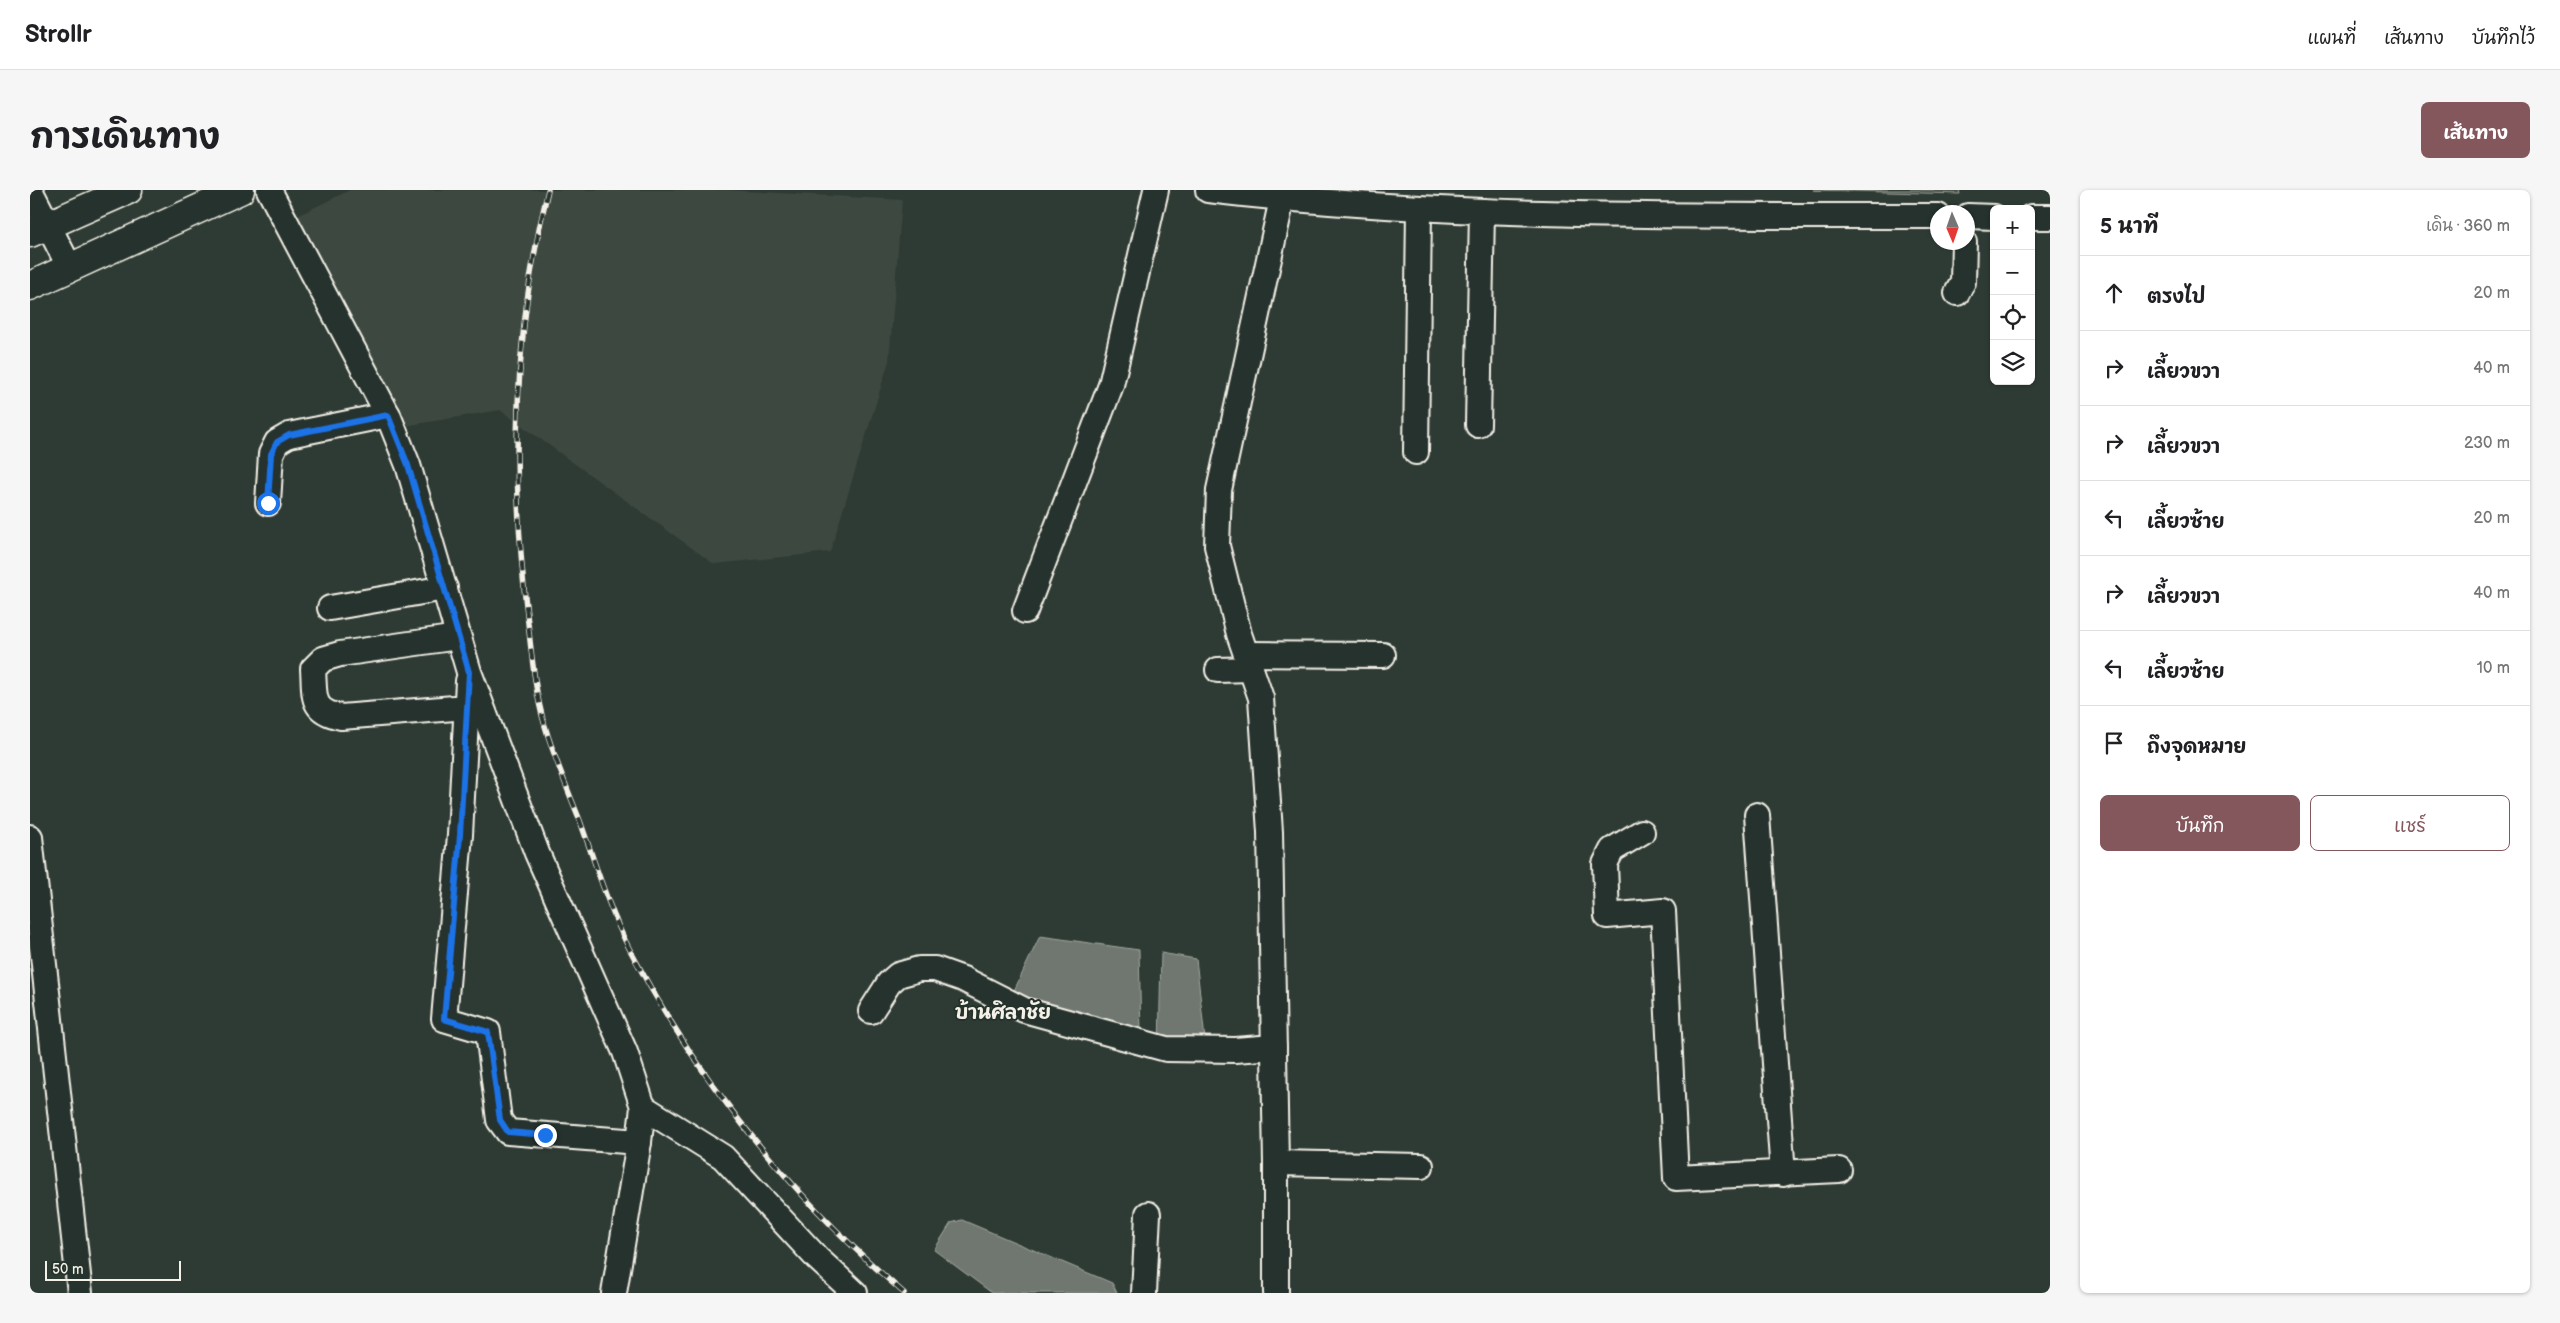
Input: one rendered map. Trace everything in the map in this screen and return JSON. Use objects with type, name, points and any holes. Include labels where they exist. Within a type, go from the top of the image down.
[{"type":"main road","points":[[39,228],[128,190]]},
{"type":"main road","points":[[30,286],[240,190]]},
{"type":"street","points":[[30,190],[39,228],[70,268]]},
{"type":"street","points":[[269,190],[388,415],[408,465],[469,672],[537,854],[625,1052],[643,1107],[614,1293]]},
{"type":"street","points":[[1025,611],[1111,385],[1156,190]]},
{"type":"street","points":[[1208,190],[1282,199],[1419,209],[1596,216],[1930,216]]},
{"type":"street","points":[[1276,1293],[1276,1163],[1270,832],[1261,698],[1239,634],[1217,546],[1220,490],[1282,199]]},
{"type":"street","points":[[1416,452],[1419,209]]},
{"type":"street","points":[[1478,425],[1482,211]]},
{"type":"street","points":[[1975,216],[1990,217]]},
{"type":"street","points":[[2035,217],[2050,217]]},
{"type":"street","points":[[1957,293],[1963,282],[1964,250]]},
{"type":"street","points":[[268,503],[271,454],[277,442],[289,435],[388,415]]},
{"type":"street","points":[[330,608],[445,588]]},
{"type":"street","points":[[458,637],[324,658],[313,669],[316,702],[325,714],[341,717],[467,706]]},
{"type":"street","points":[[1218,670],[1249,661],[1383,654]]},
{"type":"street","points":[[469,672],[460,835],[444,1019],[488,1032],[500,1120],[508,1132],[639,1142]]},
{"type":"street","points":[[1757,815],[1783,1174]]},
{"type":"street","points":[[1642,832],[1612,850],[1606,864],[1607,916],[1663,911],[1676,1178],[1839,1170]]},
{"type":"street","points":[[30,837],[80,1293]]},
{"type":"street","points":[[871,1011],[889,983],[898,975],[919,969],[935,969],[963,979],[1024,1010],[1166,1049],[1235,1050],[1274,1046]]},
{"type":"street","points":[[643,1107],[723,1157],[818,1258],[855,1293]]},
{"type":"street","points":[[1276,1163],[1421,1166]]},
{"type":"street","points":[[1144,1293],[1148,1214]]},
{"type":"shaded area","points":[[350,190],[727,190],[902,200],[889,361],[830,552],[714,564],[500,410],[399,427],[297,216]]},
{"type":"shaded area","points":[[1813,190],[1959,190],[1960,194]]},
{"type":"shaded area","points":[[1040,936],[1139,950],[1141,1033],[1011,997]]},
{"type":"shaded area","points":[[1161,953],[1196,959],[1207,1057],[1159,1051]]},
{"type":"shaded area","points":[[962,1220],[1112,1283],[1117,1293],[992,1293],[934,1250],[951,1223]]},
{"type":"railway","points":[[548,190],[536,243],[528,297],[518,405],[517,460],[522,569],[532,662],[536,688],[549,738],[608,901],[622,934],[657,999],[686,1046],[750,1135],[786,1177],[823,1217],[904,1293]]},
{"type":"district","name":"บ้านศิลาชัย","points":[[1003,1013]]},
{"type":"route","points":[[268,503],[271,454],[277,442],[289,435],[388,415],[408,465],[469,672],[460,835],[444,1019],[488,1032],[500,1120],[508,1132],[545,1135]]}]
